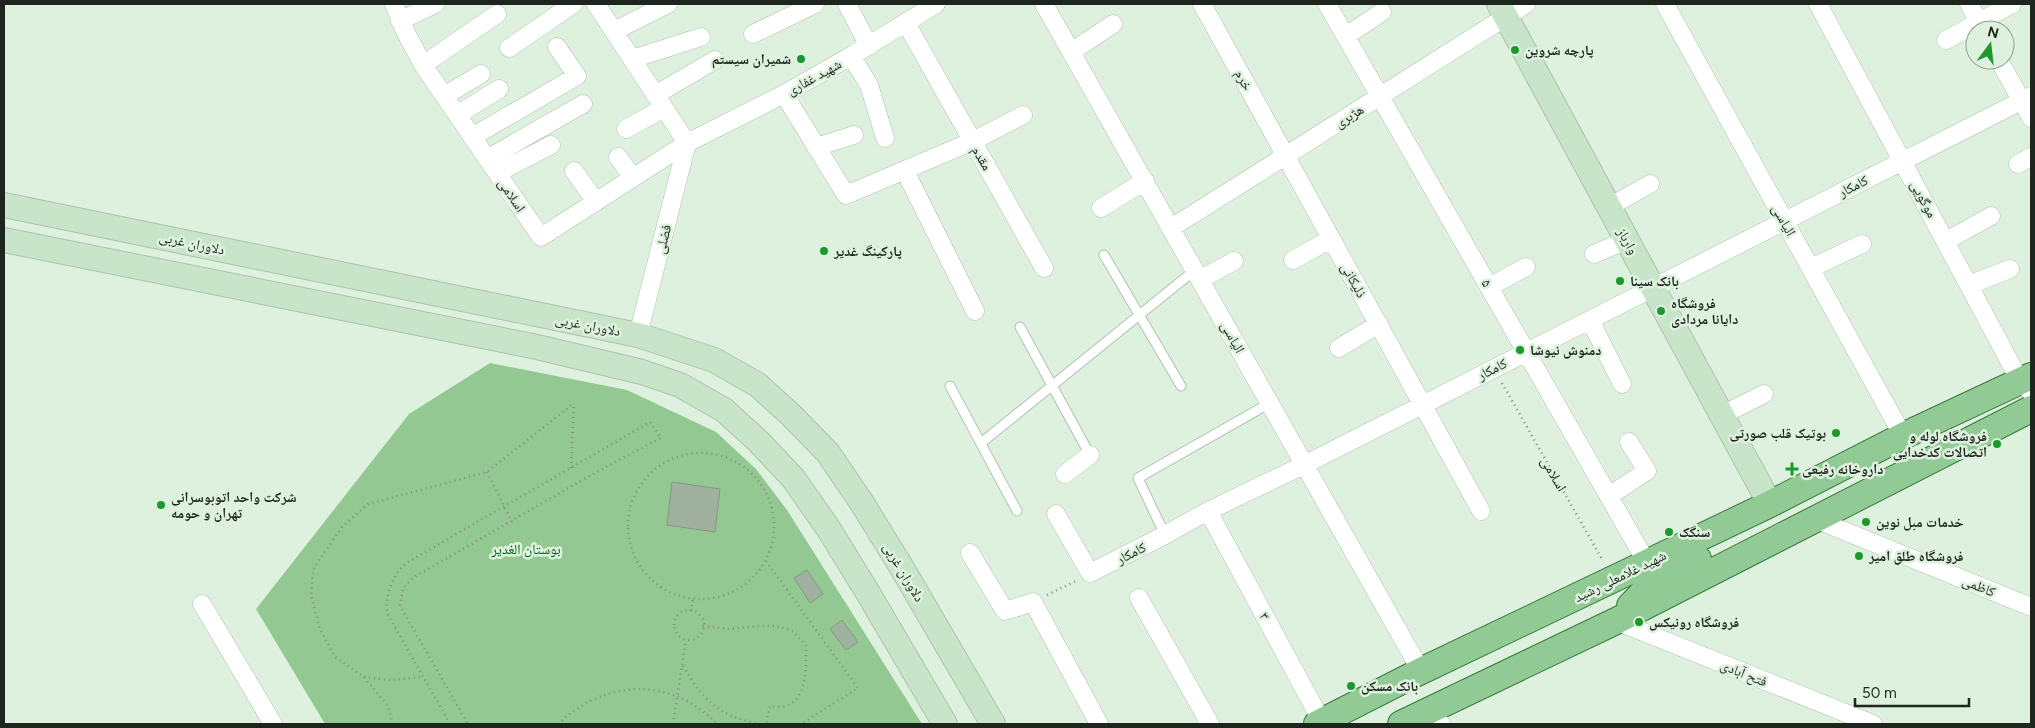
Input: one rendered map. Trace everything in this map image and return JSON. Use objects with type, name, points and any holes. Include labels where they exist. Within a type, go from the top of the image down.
[{"type":"main road","name":"وارباز","points":[[1503,10],[1770,504]]},
{"type":"main road","name":"دلاوران غربی","points":[[4,205],[638,335],[714,360],[758,386],[792,416],[828,453],[862,503],[902,568],[993,724]]},
{"type":"main road","points":[[4,240],[537,347],[642,372],[680,384],[724,410],[758,441],[793,478],[858,576],[945,724]]},
{"type":"main road","points":[[1420,721],[1825,514],[2027,415],[2022,384]]},
{"type":"main road","name":"شهید غلامعلی رشید","points":[[1320,723],[1421,672],[1770,504],[1903,436],[2022,384]]},
{"type":"main road","points":[[1819,479],[1820,498],[1826,505],[1825,514]]},
{"type":"main road","points":[[1616,621],[1655,580],[1754,531],[1770,504]]},
{"type":"street","name":"اسلامی","points":[[394,4],[400,21],[423,65],[541,237],[687,143]]},
{"type":"street","points":[[400,21],[435,4]]},
{"type":"street","points":[[509,48],[573,4]]},
{"type":"street","points":[[596,4],[687,143]]},
{"type":"street","points":[[614,31],[668,4]]},
{"type":"street","points":[[753,34],[815,4]]},
{"type":"street","points":[[847,4],[869,46]]},
{"type":"street","name":"شهید غفاری","points":[[687,143],[784,94],[869,46],[936,4]]},
{"type":"street","name":"الیاسی","points":[[1044,4],[1421,672]]},
{"type":"street","name":"خرم","points":[[1202,4],[1286,156]]},
{"type":"street","name":"۵","points":[[1327,4],[1647,563]]},
{"type":"street","name":"هژبری","points":[[1172,228],[1380,96],[1503,10],[1526,4]]},
{"type":"street","name":"الیاسی","points":[[1665,4],[1903,436]]},
{"type":"street","name":"موگویی","points":[[1818,4],[2022,384]]},
{"type":"street","points":[[1968,4],[1977,20]]},
{"type":"street","points":[[1989,20],[2012,4]]},
{"type":"street","points":[[1346,36],[1382,12]]},
{"type":"street","points":[[423,65],[497,14]]},
{"type":"street","points":[[906,23],[973,142],[1023,115]]},
{"type":"street","points":[[1071,52],[1113,24]]},
{"type":"street","points":[[1946,40],[1965,32]]},
{"type":"street","points":[[632,59],[701,37]]},
{"type":"street","points":[[472,137],[577,76],[557,47]]},
{"type":"street","points":[[851,56],[870,85],[885,138]]},
{"type":"street","points":[[626,129],[715,60]]},
{"type":"street","points":[[2006,70],[2026,98],[2031,118]]},
{"type":"street","points":[[444,96],[481,74]]},
{"type":"street","points":[[457,115],[500,89]]},
{"type":"street","points":[[784,94],[816,147],[854,135]]},
{"type":"street","name":"کامکار","points":[[1090,573],[1208,511],[1423,405],[2026,98]]},
{"type":"street","points":[[492,166],[583,104]]},
{"type":"street","name":"مقدم","points":[[816,147],[846,195],[973,142],[1044,268]]},
{"type":"street","name":"فضلی","points":[[638,335],[687,143]]},
{"type":"street","points":[[492,166],[551,145]]},
{"type":"street","name":"ذلیکانی","points":[[1286,156],[1481,511]]},
{"type":"street","points":[[618,158],[633,178]]},
{"type":"street","points":[[905,170],[975,311]]},
{"type":"street","points":[[574,171],[596,202]]},
{"type":"street","points":[[1101,208],[1145,181]]},
{"type":"street","points":[[1609,207],[1650,184]]},
{"type":"street","points":[[1946,241],[1991,216]]},
{"type":"street","points":[[1293,260],[1331,239]]},
{"type":"street","points":[[1594,254],[1627,240]]},
{"type":"street","points":[[1811,268],[1862,244]]},
{"type":"street","points":[[1198,275],[1234,261]]},
{"type":"street","points":[[1489,287],[1526,267]]},
{"type":"street","points":[[1970,285],[2010,269]]},
{"type":"street","points":[[1590,320],[1622,384]]},
{"type":"street","points":[[1339,348],[1379,324]]},
{"type":"street","points":[[1722,415],[1764,394]]},
{"type":"street","points":[[1609,496],[1647,471],[1629,442]]},
{"type":"street","points":[[1065,474],[1090,455]]},
{"type":"street","name":"۳","points":[[1208,511],[1320,723]]},
{"type":"street","points":[[1056,514],[1090,573]]},
{"type":"street","name":"کاظمی","points":[[1825,514],[2031,607]]},
{"type":"street","points":[[970,553],[1005,611],[1033,602],[1099,724]]},
{"type":"street","points":[[1139,598],[1210,724]]},
{"type":"street","points":[[202,604],[273,724]]},
{"type":"street","name":"فتح آبادی","points":[[1616,621],[1873,724]]},
{"type":"lane","points":[[1104,255],[1181,386]]},
{"type":"lane","points":[[981,443],[1139,315],[1198,275]]},
{"type":"lane","points":[[1020,327],[1090,455]]},
{"type":"lane","points":[[950,386],[1017,511]]},
{"type":"lane","points":[[1165,535],[1138,478],[1270,403]]},
{"type":"path","name":"اسلامی","points":[[1494,368],[1613,579]]},
{"type":"path","points":[[393,724],[388,706],[364,677],[334,656],[320,629],[311,596],[313,569],[342,527],[368,504],[487,472],[574,403],[571,468]]},
{"type":"path","points":[[450,724],[387,613],[386,604],[396,574],[408,562],[650,422],[661,438],[604,467],[512,522],[414,577],[403,588],[400,596],[400,606],[468,724]]},
{"type":"path","points":[[688,454],[711,454],[733,461],[752,474],[766,493],[773,515],[773,538],[766,560],[753,578],[736,591],[716,598],[693,599],[672,594],[652,581],[637,563],[629,541],[628,518],[634,496],[647,476],[665,462],[688,454]]},
{"type":"path","points":[[487,472],[512,522]]},
{"type":"path","points":[[766,560],[858,688],[801,724]]},
{"type":"path","points":[[1033,602],[1090,573]]},
{"type":"path","points":[[692,611],[693,599]]},
{"type":"path","points":[[687,610],[699,615],[704,626],[700,635],[691,640],[686,640],[676,632],[674,622],[678,614],[687,610]]},
{"type":"path","points":[[704,626],[730,629],[776,626],[793,631],[806,646],[804,681],[799,697],[785,707],[770,706],[766,724]]},
{"type":"path","points":[[672,724],[686,640]]},
{"type":"path","points":[[683,666],[697,689],[713,706],[733,718],[758,724]]},
{"type":"path","points":[[364,677],[388,680],[423,677]]},
{"type":"path","points":[[558,724],[573,710],[597,697],[624,690],[651,689],[678,696],[705,711],[718,724]]},
{"type":"green space","name":"بوستان الغدیر","points":[[490,363],[627,390],[716,432],[756,469],[787,510],[922,724],[325,724],[256,609],[409,414]]},
{"type":"building","points":[[672,482],[720,489],[715,532],[667,525]]},
{"type":"building","points":[[807,570],[823,594],[810,603],[794,578]]},
{"type":"building","points":[[842,620],[858,642],[846,650],[830,629]]},
{"type":"place","name":"پارچه شروین","points":[[1515,50]]},
{"type":"place","name":"شمیران سیستم","points":[[801,59]]},
{"type":"place","name":"پارکینگ غدیر","points":[[824,251]]},
{"type":"place","name":"بانک سینا","points":[[1620,281]]},
{"type":"place","name":"فروشگاه دایانا مردادی","points":[[1661,311]]},
{"type":"place","name":"دمنوش نیوشا","points":[[1520,350]]},
{"type":"place","name":"بوتیک قلب صورتی","points":[[1836,433]]},
{"type":"place","name":"فروشگاه لوله و اتصالات کدخدایی","points":[[1997,444]]},
{"type":"place","name":"داروخانه رفیعی","points":[[1792,469]]},
{"type":"place","name":"شرکت واحد اتوبوسرانی تهران و حومه","points":[[161,505]]},
{"type":"place","name":"خدمات مبل نوین","points":[[1866,522]]},
{"type":"place","name":"سنگک","points":[[1669,532]]},
{"type":"place","name":"فروشگاه طلق امیر","points":[[1859,556]]},
{"type":"place","name":"فروشگاه رونیکس","points":[[1639,622]]},
{"type":"place","name":"بانک مسکن","points":[[1351,686]]}]
